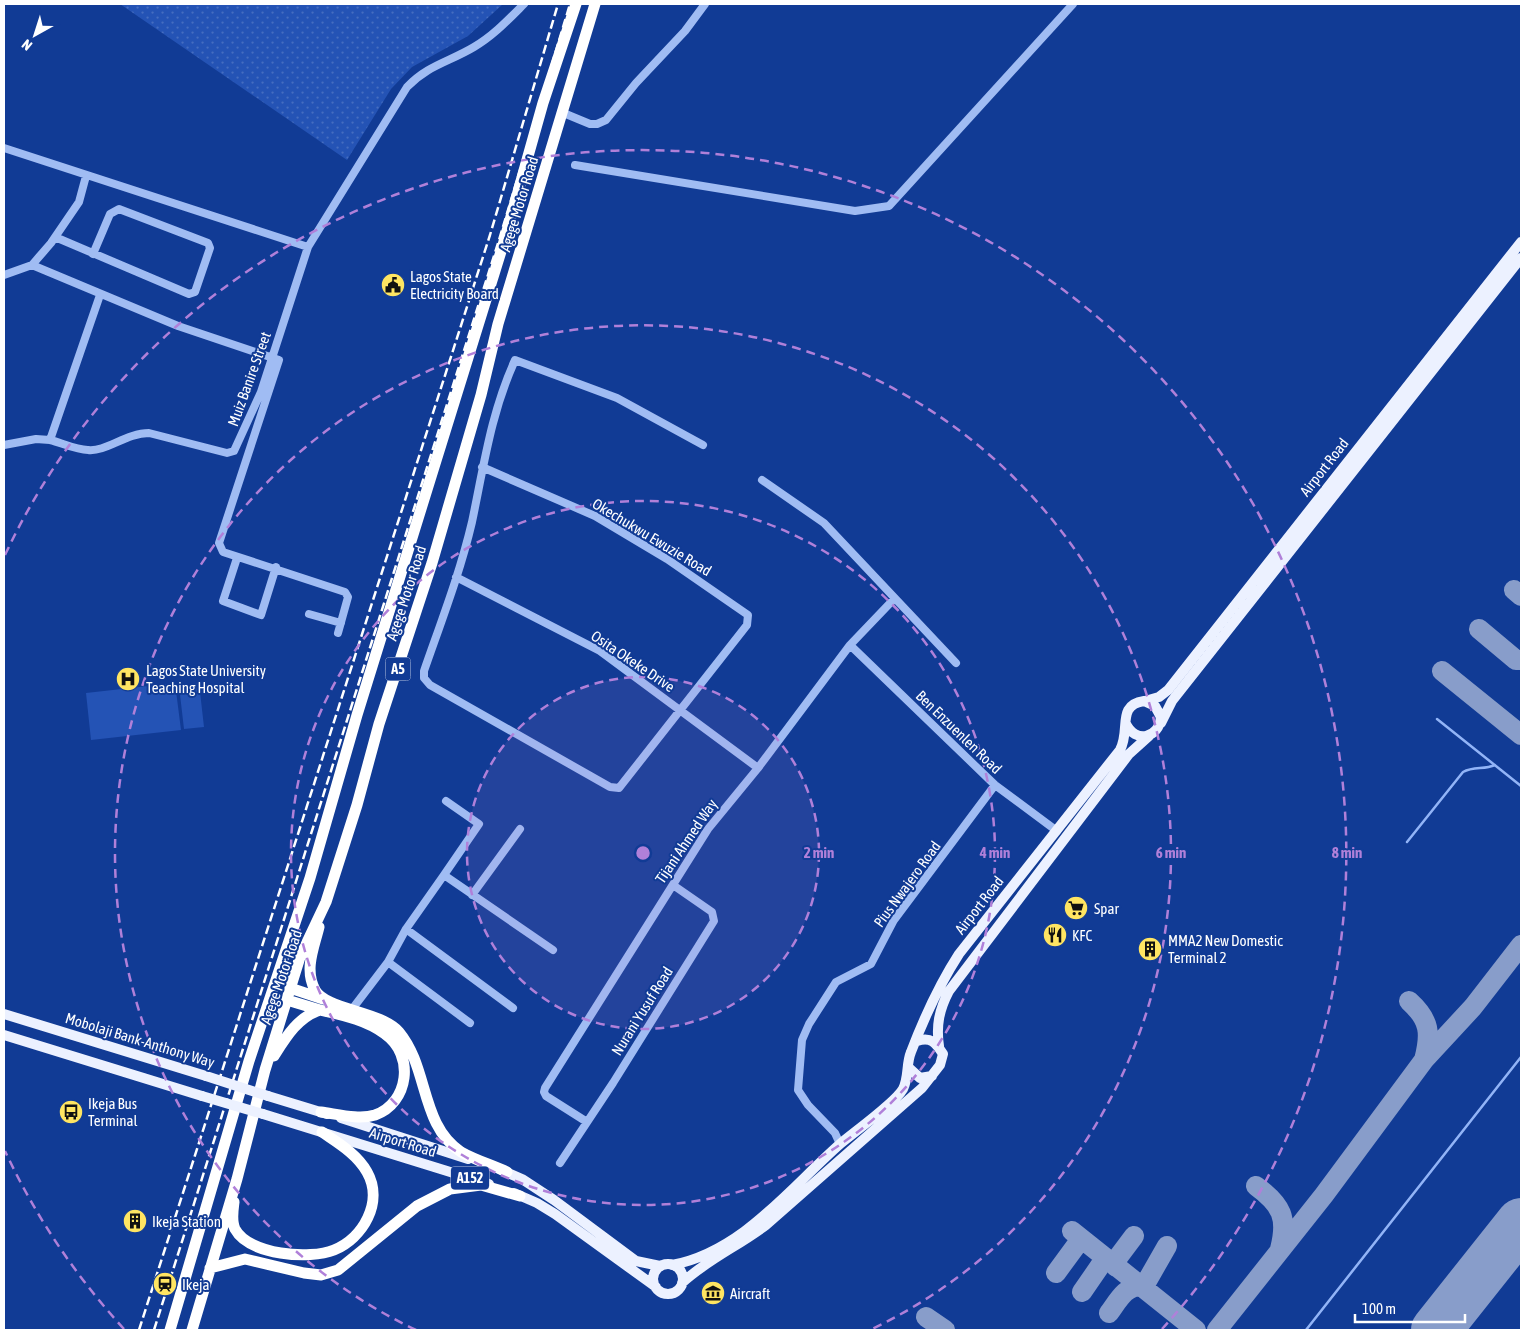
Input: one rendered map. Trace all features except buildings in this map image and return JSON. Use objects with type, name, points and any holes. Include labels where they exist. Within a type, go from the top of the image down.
[{"type":"highway","name":"Agege Motor Road","points":[[170,1330],[249,1060],[310,878],[357,715],[459,388],[543,103],[576,4]]},
{"type":"highway","name":"Agege Motor Road","points":[[192,1330],[237,1179],[265,1070],[290,988],[300,957],[326,902],[357,805],[379,724],[432,563],[481,395],[498,324],[559,128],[561,112],[595,4]]},
{"type":"highway","points":[[459,388],[481,395]]},
{"type":"highway","points":[[322,1004],[309,970],[326,902]]},
{"type":"highway","points":[[290,988],[387,1034],[400,1052],[405,1071],[402,1092],[391,1106],[374,1115],[356,1116],[321,1112]]},
{"type":"highway","points":[[287,1000],[353,1008],[398,1030],[419,1069],[435,1124],[461,1152],[507,1172]]},
{"type":"highway","points":[[265,1070],[288,1033],[322,1004]]},
{"type":"highway","points":[[237,1179],[233,1221],[236,1229],[247,1242],[267,1250],[289,1254],[313,1255],[334,1250],[352,1240],[366,1223],[372,1208],[373,1188],[367,1172],[351,1152],[322,1132]]},
{"type":"highway","points":[[210,1268],[245,1259],[304,1273],[321,1275],[338,1270],[417,1206],[450,1189],[481,1185],[520,1196]]},
{"type":"main road","name":"Airport Road","points":[[1144,701],[1159,697],[1168,690],[1521,242]]},
{"type":"main road","name":"Airport Road","points":[[1161,724],[1167,709],[1180,690],[1521,258]]},
{"type":"main road","points":[[1144,701],[1156,706],[1159,711],[1161,724],[1149,736],[1137,736],[1128,729],[1125,717],[1131,705],[1144,701]]},
{"type":"main road","name":"Airport Road","points":[[917,1041],[937,991],[959,954],[1120,750],[1126,736],[1126,724]]},
{"type":"main road","name":"Airport Road","points":[[938,1046],[938,1020],[941,1005],[949,991],[1129,754],[1149,736]]},
{"type":"main road","name":"Mobolaji Bank-Anthony Way","points":[[4,1014],[268,1096]]},
{"type":"main road","name":"Airport Road","points":[[4,1035],[322,1132],[520,1196],[555,1214],[656,1287]]},
{"type":"main road","points":[[925,1038],[930,1039],[938,1046],[943,1054],[940,1065],[915,1094],[766,1225],[740,1244],[690,1275],[680,1288],[671,1293],[662,1292],[656,1287],[653,1275],[660,1266],[696,1259],[734,1238],[763,1216],[840,1144],[898,1095],[906,1082],[910,1053],[917,1041],[925,1038]]},
{"type":"main road","points":[[909,1068],[920,1078],[932,1076]]},
{"type":"main road","name":"Airport Road","points":[[268,1096],[507,1172],[554,1200],[636,1261],[660,1266]]},
{"type":"main road","points":[[672,1265],[682,1273],[682,1283]]},
{"type":"street","name":"Muiz Banire Street","points":[[50,440],[87,450],[95,450],[138,433],[227,453],[234,451],[258,400],[308,247],[408,87],[426,70],[490,37],[524,4]]},
{"type":"street","points":[[561,112],[590,124],[597,124],[606,120],[636,83],[685,31],[705,4]]},
{"type":"street","points":[[575,166],[855,210],[889,206],[1073,4]]},
{"type":"street","points":[[4,148],[308,247]]},
{"type":"street","points":[[4,275],[32,265],[55,237],[79,202],[86,176]]},
{"type":"street","points":[[55,237],[93,254],[189,294],[195,292],[210,248],[208,243],[119,209],[110,214],[93,254]]},
{"type":"street","points":[[32,265],[178,326],[279,360],[218,543],[223,552],[237,558],[276,567],[344,592],[348,597],[338,633]]},
{"type":"street","points":[[4,445],[36,438],[50,440],[100,295]]},
{"type":"street","points":[[680,710],[619,788],[610,787],[430,685],[424,678],[424,671],[456,577],[471,523],[500,393],[515,360],[617,398],[703,445]]},
{"type":"street","name":"Okechukwu Ewuzie Road","points":[[482,467],[595,516],[667,559],[748,616],[747,625],[680,710]]},
{"type":"street","points":[[762,480],[824,523],[956,664]]},
{"type":"street","points":[[237,558],[223,601],[261,615],[276,567]]},
{"type":"street","name":"Osita Okeke Drive","points":[[456,577],[600,651],[758,768]]},
{"type":"street","name":"Tijani Ahmed Way","points":[[587,1122],[546,1096],[544,1092],[708,829],[758,768],[850,645],[894,599]]},
{"type":"street","points":[[309,614],[341,623]]},
{"type":"street","name":"Ben Enzuenlen Road","points":[[850,645],[995,785],[1057,831]]},
{"type":"street","name":"Pius Nwajero Road","points":[[840,1144],[835,1133],[808,1105],[798,1090],[802,1040],[809,1024],[836,982],[871,964],[894,920],[995,785]]},
{"type":"street","points":[[353,1008],[388,962],[406,929],[479,824],[446,801]]},
{"type":"street","points":[[472,895],[520,829]]},
{"type":"street","points":[[444,875],[553,950]]},
{"type":"street","name":"Nurani Yusuf Road","points":[[560,1163],[714,921],[712,912],[673,885]]},
{"type":"street","points":[[406,929],[513,1008]]},
{"type":"street","points":[[388,962],[470,1023]]},
{"type":"shaded area","points":[[120,4],[503,4],[468,36],[412,67],[391,89],[347,160]]},
{"type":"shaded area","points":[[175,683],[181,730],[91,740],[86,693]]},
{"type":"shaded area","points":[[199,683],[204,727],[184,729],[179,686]]},
{"type":"waterway","points":[[1437,719],[1521,786]]},
{"type":"waterway","points":[[1407,842],[1463,772],[1495,765]]},
{"type":"waterway","points":[[1306,1330],[1521,1057]]},
{"type":"taxiway","points":[[1514,590],[1521,596]]},
{"type":"taxiway","points":[[1479,629],[1516,660],[1521,660]]},
{"type":"taxiway","points":[[1442,671],[1521,735]]},
{"type":"taxiway","points":[[1217,1330],[1324,1195],[1424,1060],[1473,1007],[1521,945]]},
{"type":"taxiway","points":[[1409,1001],[1421,1014],[1427,1028],[1428,1042],[1424,1060]]},
{"type":"taxiway","points":[[1256,1186],[1272,1200],[1281,1213],[1283,1229],[1280,1249]]},
{"type":"taxiway","points":[[1072,1231],[1196,1330]]},
{"type":"taxiway","points":[[1116,1267],[1116,1260],[1134,1236]]},
{"type":"taxiway","points":[[1056,1273],[1078,1243],[1085,1242]]},
{"type":"taxiway","points":[[1143,1288],[1167,1246]]},
{"type":"taxiway","points":[[1082,1292],[1102,1263],[1110,1262]]},
{"type":"taxiway","points":[[1109,1313],[1126,1291],[1141,1286]]},
{"type":"taxiway","points":[[926,1317],[945,1330]]},
{"type":"runway","points":[[1436,1330],[1521,1223]]},
{"type":"railway","points":[[139,1330],[490,235],[558,4]]},
{"type":"railway","points":[[154,1330],[499,240],[570,4]]},
{"type":"place","name":"Lagos State Electricity Board","points":[[393,285]]},
{"type":"place","name":"Lagos State University Teaching Hospital","points":[[128,679]]},
{"type":"place","name":"Spar","points":[[1076,908]]},
{"type":"place","name":"KFC","points":[[1055,935]]},
{"type":"place","name":"MMA2 New Domestic Terminal 2","points":[[1150,949]]},
{"type":"place","name":"Ikeja Bus Terminal","points":[[71,1112]]},
{"type":"place","name":"Ikeja Station","points":[[135,1221]]},
{"type":"place","name":"Ikeja","points":[[165,1284]]},
{"type":"place","name":"Aircraft","points":[[713,1293]]}]
